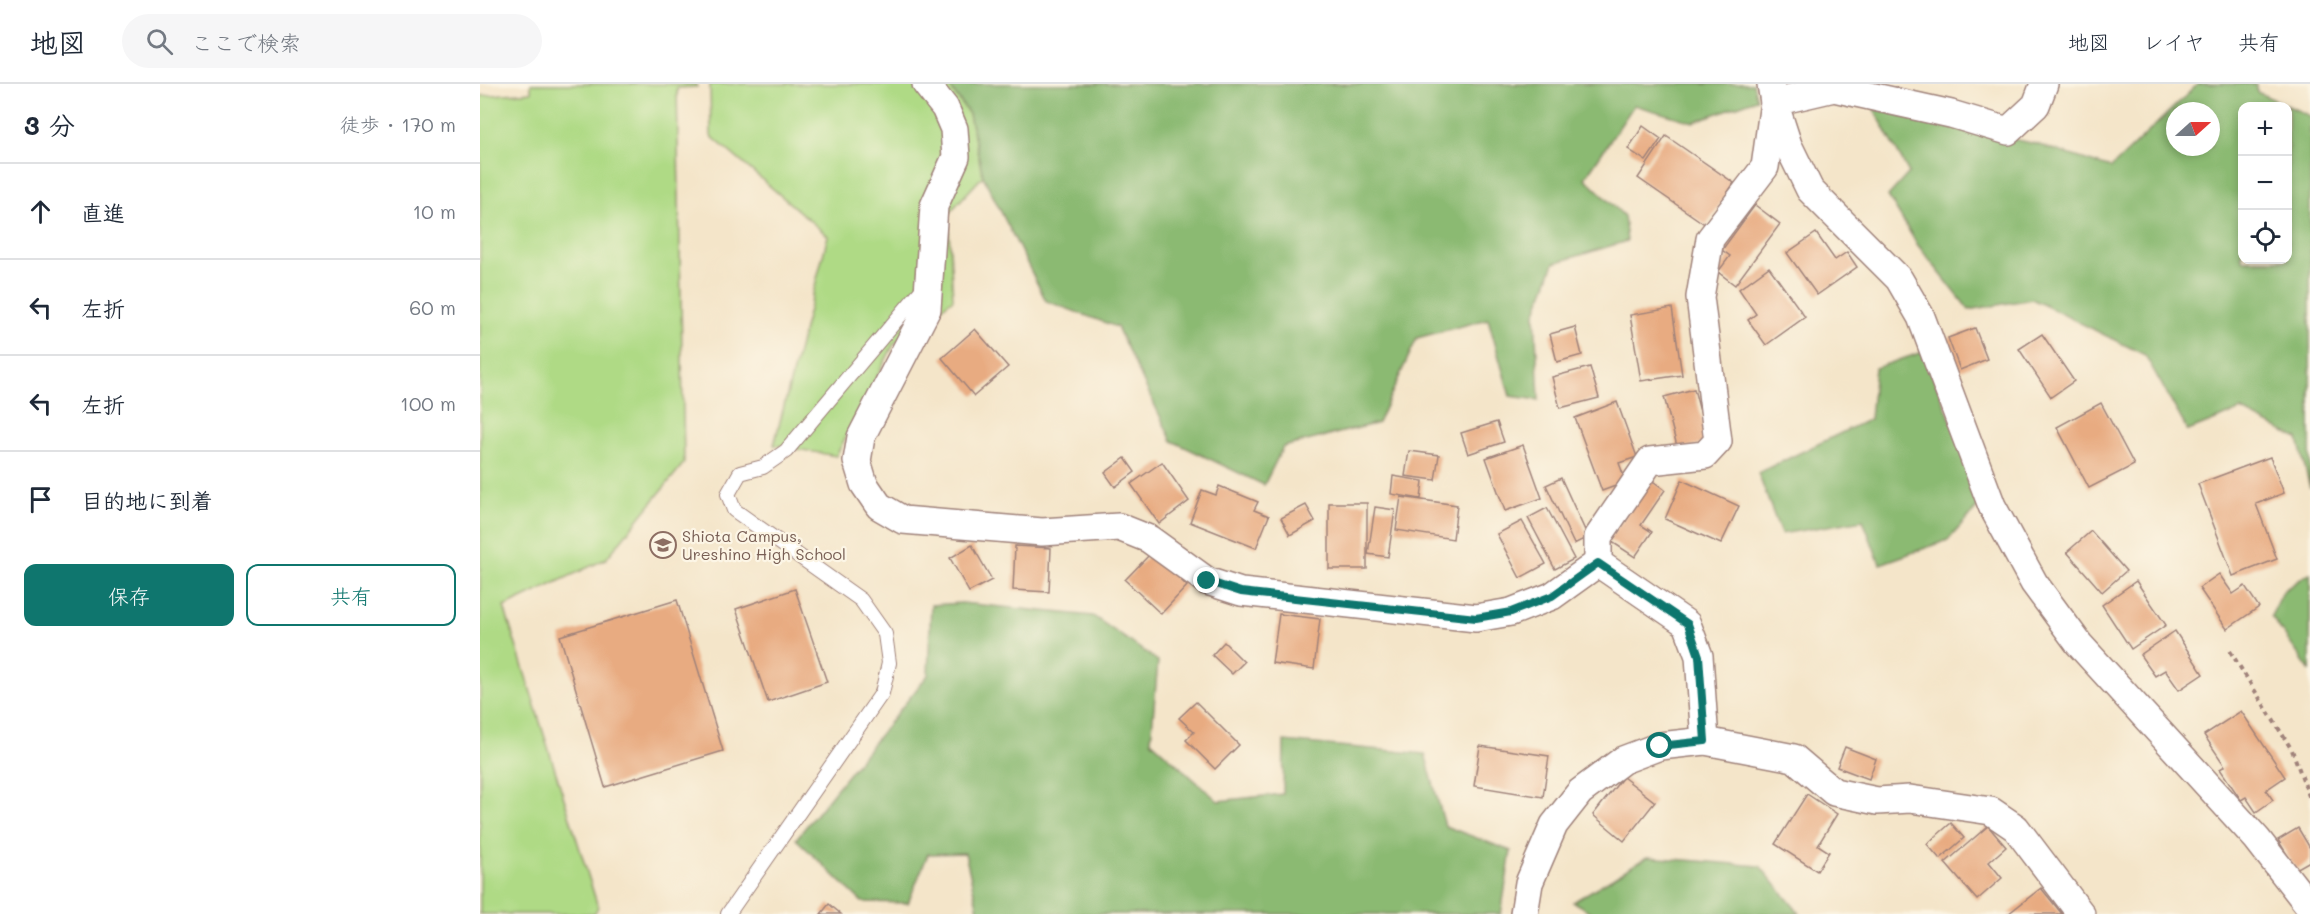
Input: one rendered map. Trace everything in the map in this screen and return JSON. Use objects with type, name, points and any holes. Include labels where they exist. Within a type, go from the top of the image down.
[{"type":"street","points":[[926,84],[945,108],[954,129],[956,157],[934,206],[927,309],[861,437],[857,461],[864,484],[879,506],[903,520],[1042,532],[1119,527],[1149,539],[1207,581],[1241,592],[1476,618],[1511,612],[1552,596],[1598,563]]},
{"type":"street","points":[[1772,93],[1834,88],[1951,114],[2008,131],[2036,105],[2044,84]]},
{"type":"street","points":[[1598,563],[1598,537],[1650,461],[1705,455],[1718,441],[1700,297],[1710,239],[1765,167],[1772,93]]},
{"type":"street","points":[[1772,93],[1788,146],[1810,190],[1899,279],[1921,317],[1992,506],[2034,583],[2079,644],[2257,840],[2310,907]]},
{"type":"street","points":[[1598,563],[1688,624],[1699,656],[1705,741]]},
{"type":"street","points":[[1524,914],[1529,883],[1554,825],[1580,792],[1623,760],[1660,746],[1705,741],[1794,758],[1834,792],[1877,801],[1910,799],[1991,811],[2016,828],[2080,914]]},
{"type":"lane","points":[[728,914],[882,693],[889,663],[885,634],[861,600],[734,510],[728,494],[740,473],[764,467],[786,451],[929,282]]},
{"type":"path","points":[[2230,651],[2292,750],[2310,799]]},
{"type":"green space","points":[[531,84],[697,84],[697,87],[677,88],[684,463],[606,559],[504,607],[598,907],[594,914],[480,914],[480,96],[531,92]]},
{"type":"green space","points":[[710,84],[948,84],[969,114],[983,176],[948,214],[953,299],[894,344],[836,456],[774,445],[828,236],[711,136]]},
{"type":"green space","points":[[948,84],[1753,84],[1757,99],[1693,122],[1634,105],[1585,178],[1624,216],[1627,241],[1554,263],[1535,314],[1539,400],[1510,396],[1488,319],[1417,338],[1378,423],[1283,447],[1264,485],[1172,441],[1117,327],[1046,301],[983,176],[969,114]]},
{"type":"green space","points":[[2198,84],[2257,84],[2257,92],[2279,102],[2238,102],[2238,264],[2292,264],[2292,108],[2310,116],[2310,488],[2298,439],[2241,410],[2188,431],[2145,355],[2032,299],[1969,310],[1917,244],[1888,196],[1909,173],[1874,109],[2036,144],[2111,168],[2166,115],[2166,156],[2220,156],[2220,102],[2179,102]]},
{"type":"green space","points":[[1923,352],[1984,500],[1948,540],[1880,564],[1863,520],[1781,534],[1758,473],[1870,419],[1875,368]]},
{"type":"green space","points":[[2310,573],[2310,671],[2271,616],[2284,590]]},
{"type":"green space","points":[[962,603],[1093,616],[1158,661],[1151,741],[1218,801],[1283,794],[1284,741],[1425,754],[1445,826],[1511,851],[1501,914],[979,914],[965,853],[928,854],[908,903],[862,902],[796,839],[928,675],[931,605]]},
{"type":"green space","points":[[1647,857],[1760,866],[1800,914],[1594,914],[1573,902]]},
{"type":"building","points":[[1643,126],[1661,139],[1646,161],[1628,149]]},
{"type":"building","points":[[1666,136],[1734,183],[1706,225],[1638,178]]},
{"type":"building","points":[[1755,205],[1780,224],[1735,285],[1718,272],[1730,256],[1722,250]]},
{"type":"building","points":[[1816,233],[1835,260],[1847,252],[1857,267],[1817,295],[1787,253]]},
{"type":"building","points":[[1769,267],[1805,317],[1766,345],[1748,320],[1756,314],[1739,289]]},
{"type":"building","points":[[1672,308],[1682,375],[1641,381],[1630,315]]},
{"type":"building","points":[[1575,327],[1582,355],[1557,362],[1550,334]]},
{"type":"building","points":[[1975,328],[1987,359],[1960,370],[1948,338]]},
{"type":"building","points":[[975,329],[1008,367],[974,396],[942,358]]},
{"type":"building","points":[[2042,334],[2074,381],[2051,397],[2019,349]]},
{"type":"building","points":[[1590,367],[1599,398],[1560,408],[1552,377]]},
{"type":"building","points":[[1694,389],[1708,442],[1678,450],[1664,397]]},
{"type":"building","points":[[1617,402],[1637,457],[1619,463],[1626,482],[1602,491],[1575,418]]},
{"type":"building","points":[[2101,403],[2134,465],[2089,488],[2057,427]]},
{"type":"building","points":[[1497,422],[1504,442],[1468,454],[1461,433]]},
{"type":"building","points":[[1523,445],[1542,498],[1505,511],[1486,458]]},
{"type":"building","points":[[1409,451],[1439,455],[1435,480],[1405,476]]},
{"type":"building","points":[[2270,457],[2284,493],[2256,504],[2277,559],[2233,576],[2198,484]]},
{"type":"building","points":[[1125,458],[1135,472],[1115,487],[1105,473]]},
{"type":"building","points":[[1162,462],[1189,501],[1159,524],[1131,484]]},
{"type":"building","points":[[1393,476],[1423,481],[1421,499],[1391,494]]},
{"type":"building","points":[[1561,478],[1588,537],[1574,544],[1546,485]]},
{"type":"building","points":[[1650,479],[1665,490],[1641,525],[1652,532],[1635,557],[1609,540]]},
{"type":"building","points":[[1682,480],[1739,506],[1721,544],[1665,519]]},
{"type":"building","points":[[1219,486],[1258,502],[1254,510],[1269,516],[1256,548],[1190,522],[1202,490],[1216,495]]},
{"type":"building","points":[[1401,497],[1457,505],[1453,539],[1396,530]]},
{"type":"building","points":[[1329,503],[1367,503],[1367,569],[1329,569]]},
{"type":"building","points":[[1306,505],[1315,521],[1290,535],[1281,518]]},
{"type":"building","points":[[1375,507],[1395,510],[1388,557],[1368,554]]},
{"type":"building","points":[[1547,508],[1574,559],[1555,569],[1528,518]]},
{"type":"building","points":[[1522,521],[1546,564],[1520,578],[1497,534]]},
{"type":"building","points":[[2091,531],[2126,571],[2102,592],[2067,552]]},
{"type":"building","points":[[972,545],[992,580],[969,592],[950,558]]},
{"type":"building","points":[[1015,546],[1051,548],[1049,592],[1013,590]]},
{"type":"building","points":[[1152,552],[1187,586],[1161,614],[1125,580]]},
{"type":"building","points":[[2219,574],[2233,594],[2245,586],[2259,607],[2227,629],[2199,588]]},
{"type":"building","points":[[2136,581],[2166,625],[2131,649],[2102,605]]},
{"type":"building","points":[[795,589],[827,682],[768,702],[736,609]]},
{"type":"building","points":[[677,600],[723,751],[605,787],[560,636]]},
{"type":"building","points":[[1279,614],[1320,619],[1314,669],[1272,663]]},
{"type":"building","points":[[2175,631],[2203,674],[2179,690],[2165,670],[2155,676],[2140,655]]},
{"type":"building","points":[[1224,642],[1244,662],[1232,674],[1212,655]]},
{"type":"building","points":[[1196,702],[1239,745],[1215,769],[1186,740],[1194,732],[1179,718]]},
{"type":"building","points":[[2241,711],[2285,777],[2266,790],[2273,800],[2256,812],[2246,797],[2241,800],[2220,769],[2225,766],[2204,735]]},
{"type":"building","points":[[1480,746],[1549,756],[1543,797],[1474,786]]},
{"type":"building","points":[[1845,747],[1876,759],[1869,779],[1837,767]]},
{"type":"building","points":[[1623,777],[1655,802],[1624,841],[1593,815]]},
{"type":"building","points":[[1807,794],[1837,814],[1818,845],[1829,852],[1817,871],[1775,844]]},
{"type":"building","points":[[1951,823],[1964,838],[1940,859],[1927,844]]},
{"type":"building","points":[[1988,826],[2006,847],[1989,862],[2002,878],[1977,900],[1945,863]]},
{"type":"building","points":[[2298,828],[2310,848],[2310,861],[2296,869],[2278,840]]},
{"type":"building","points":[[2041,888],[2062,914],[2008,914]]},
{"type":"building","points":[[829,904],[841,914],[821,914]]},
{"type":"place","name":"Shiota Campus, Ureshino High School","points":[[663,545]]},
{"type":"route","points":[[1207,581],[1241,592],[1476,618],[1511,612],[1552,596],[1598,563],[1688,624],[1699,656],[1705,741],[1660,746]]}]
